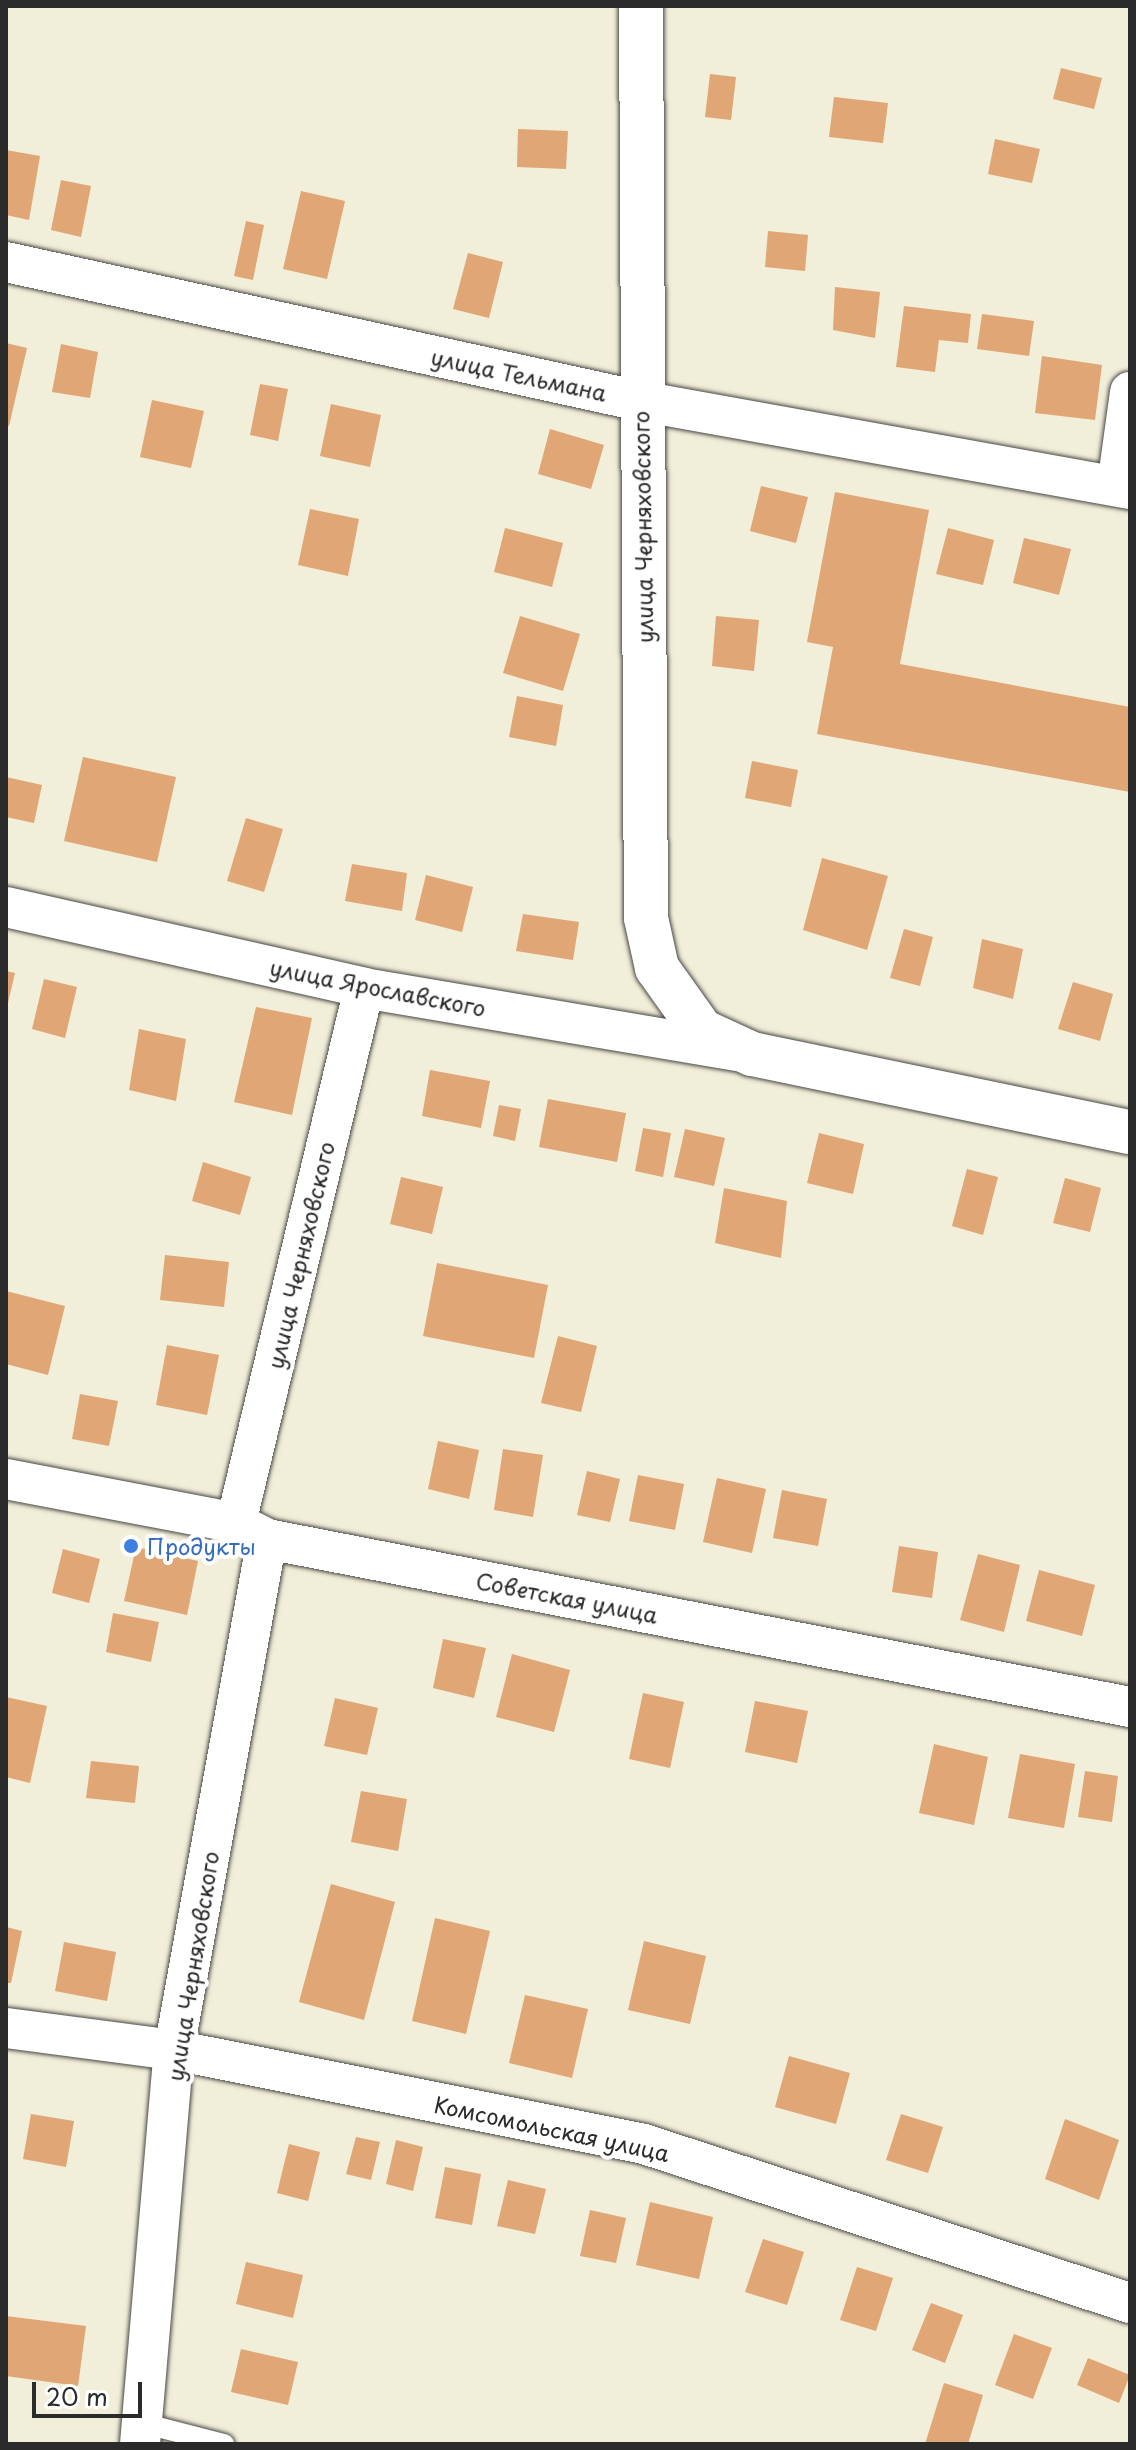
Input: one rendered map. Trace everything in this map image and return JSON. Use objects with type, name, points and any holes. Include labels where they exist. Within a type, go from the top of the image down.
[{"type":"street","name":"улица Черняховского","points":[[641,6],[640,401],[646,918],[657,968],[702,1031]]},
{"type":"street","name":"улица Тельмана","points":[[6,262],[640,401],[1123,487]]},
{"type":"street","points":[[1123,487],[1130,392]]},
{"type":"street","name":"улица Ярославского","points":[[6,907],[364,988],[752,1054],[1130,1132]]},
{"type":"street","name":"улица Черняховского","points":[[141,2434],[174,2050],[252,1531],[364,988]]},
{"type":"street","name":"улица Ярославского","points":[[702,1031],[752,1054]]},
{"type":"street","name":"Советская улица","points":[[6,1479],[1130,1707]]},
{"type":"street","name":"Комсомольская улица","points":[[6,2028],[174,2050],[644,2144],[1130,2303]]},
{"type":"lane","points":[[141,2434],[224,2444]]},
{"type":"building","points":[[1061,68],[1102,78],[1094,109],[1053,99]]},
{"type":"building","points":[[710,74],[736,77],[731,120],[705,117]]},
{"type":"building","points":[[834,97],[888,103],[883,143],[829,137]]},
{"type":"building","points":[[518,129],[568,131],[566,169],[517,167]]},
{"type":"building","points":[[995,139],[1040,149],[1032,183],[988,174]]},
{"type":"building","points":[[6,150],[40,156],[29,220],[6,215]]},
{"type":"building","points":[[61,180],[91,186],[81,237],[51,230]]},
{"type":"building","points":[[301,191],[345,201],[327,279],[283,269]]},
{"type":"building","points":[[246,221],[264,225],[253,280],[234,276]]},
{"type":"building","points":[[768,231],[808,235],[805,271],[765,267]]},
{"type":"building","points":[[468,253],[503,262],[489,318],[453,309]]},
{"type":"building","points":[[835,287],[880,292],[875,338],[833,330]]},
{"type":"building","points":[[904,306],[971,314],[968,343],[939,340],[935,372],[896,367]]},
{"type":"building","points":[[982,314],[1034,321],[1029,356],[977,349]]},
{"type":"building","points":[[6,343],[27,348],[9,426],[6,425]]},
{"type":"building","points":[[61,344],[98,352],[90,398],[52,392]]},
{"type":"building","points":[[1042,356],[1102,365],[1095,420],[1035,413]]},
{"type":"building","points":[[260,384],[288,389],[278,441],[250,435]]},
{"type":"building","points":[[152,400],[204,411],[191,468],[140,457]]},
{"type":"building","points":[[331,404],[381,415],[370,467],[320,456]]},
{"type":"building","points":[[550,429],[604,445],[591,489],[538,474]]},
{"type":"building","points":[[761,486],[808,497],[796,543],[750,531]]},
{"type":"building","points":[[835,492],[929,510],[900,664],[1130,707],[1130,792],[817,734],[833,647],[807,642]]},
{"type":"building","points":[[310,509],[359,519],[348,576],[298,565]]},
{"type":"building","points":[[505,528],[563,543],[552,587],[494,572]]},
{"type":"building","points":[[948,528],[994,540],[983,585],[936,574]]},
{"type":"building","points":[[1024,538],[1071,549],[1059,595],[1013,583]]},
{"type":"building","points":[[520,616],[580,634],[563,691],[503,673]]},
{"type":"building","points":[[716,616],[759,620],[754,671],[712,666]]},
{"type":"building","points":[[517,696],[563,705],[556,746],[509,737]]},
{"type":"building","points":[[83,757],[176,777],[157,862],[64,841]]},
{"type":"building","points":[[752,761],[798,770],[791,807],[745,798]]},
{"type":"building","points":[[6,777],[42,785],[34,823],[6,817]]},
{"type":"building","points":[[246,818],[283,829],[264,892],[227,881]]},
{"type":"building","points":[[822,858],[888,876],[867,950],[803,930]]},
{"type":"building","points":[[352,864],[407,873],[402,911],[345,901]]},
{"type":"building","points":[[426,875],[473,887],[462,932],[415,920]]},
{"type":"building","points":[[523,914],[579,922],[573,960],[516,951]]},
{"type":"building","points":[[904,929],[933,937],[920,986],[890,978]]},
{"type":"building","points":[[982,939],[1023,949],[1013,999],[973,988]]},
{"type":"building","points":[[6,971],[15,973],[7,1007],[6,1006]]},
{"type":"building","points":[[44,979],[77,987],[65,1038],[32,1029]]},
{"type":"building","points":[[1073,982],[1113,994],[1100,1041],[1058,1029]]},
{"type":"building","points":[[256,1007],[312,1018],[292,1115],[234,1102]]},
{"type":"building","points":[[139,1029],[186,1039],[176,1101],[129,1090]]},
{"type":"building","points":[[430,1070],[490,1081],[481,1128],[422,1116]]},
{"type":"building","points":[[548,1099],[626,1113],[617,1162],[539,1147]]},
{"type":"building","points":[[499,1105],[521,1109],[515,1141],[493,1136]]},
{"type":"building","points":[[643,1128],[671,1133],[663,1177],[635,1171]]},
{"type":"building","points":[[685,1129],[725,1138],[714,1186],[674,1177]]},
{"type":"building","points":[[819,1133],[864,1144],[853,1194],[807,1183]]},
{"type":"building","points":[[203,1162],[251,1177],[240,1215],[192,1201]]},
{"type":"building","points":[[967,1169],[998,1177],[983,1235],[952,1226]]},
{"type":"building","points":[[401,1177],[443,1187],[432,1234],[390,1224]]},
{"type":"building","points":[[1065,1178],[1101,1188],[1090,1232],[1053,1223]]},
{"type":"building","points":[[724,1188],[787,1201],[781,1258],[715,1243]]},
{"type":"building","points":[[165,1255],[229,1262],[224,1307],[160,1300]]},
{"type":"building","points":[[437,1263],[548,1285],[534,1358],[423,1336]]},
{"type":"building","points":[[6,1291],[65,1306],[48,1375],[6,1364]]},
{"type":"building","points":[[558,1336],[597,1346],[581,1412],[541,1403]]},
{"type":"building","points":[[167,1345],[219,1355],[207,1415],[156,1405]]},
{"type":"building","points":[[80,1394],[118,1401],[109,1446],[72,1439]]},
{"type":"building","points":[[438,1441],[479,1450],[469,1499],[428,1489]]},
{"type":"building","points":[[503,1449],[543,1455],[533,1517],[494,1510]]},
{"type":"building","points":[[587,1471],[620,1479],[610,1522],[577,1515]]},
{"type":"building","points":[[638,1475],[684,1484],[675,1530],[629,1521]]},
{"type":"building","points":[[717,1478],[766,1489],[752,1553],[703,1542]]},
{"type":"building","points":[[782,1490],[827,1499],[818,1546],[773,1538]]},
{"type":"building","points":[[899,1546],[938,1552],[932,1598],[892,1592]]},
{"type":"building","points":[[136,1547],[198,1561],[187,1615],[124,1601]]},
{"type":"building","points":[[63,1549],[100,1559],[89,1603],[52,1593]]},
{"type":"building","points":[[978,1554],[1020,1565],[1004,1632],[960,1620]]},
{"type":"building","points":[[1039,1570],[1095,1585],[1082,1636],[1026,1621]]},
{"type":"building","points":[[113,1613],[159,1622],[151,1662],[106,1652]]},
{"type":"building","points":[[443,1639],[486,1648],[474,1698],[433,1688]]},
{"type":"building","points":[[512,1654],[570,1670],[554,1732],[496,1717]]},
{"type":"building","points":[[643,1693],[684,1702],[670,1768],[629,1759]]},
{"type":"building","points":[[6,1697],[47,1706],[30,1783],[6,1777]]},
{"type":"building","points":[[335,1698],[378,1708],[367,1755],[324,1746]]},
{"type":"building","points":[[755,1701],[808,1711],[797,1763],[745,1752]]},
{"type":"building","points":[[934,1744],[988,1757],[974,1825],[919,1813]]},
{"type":"building","points":[[1020,1754],[1075,1764],[1064,1828],[1008,1818]]},
{"type":"building","points":[[91,1761],[139,1766],[135,1803],[86,1798]]},
{"type":"building","points":[[1085,1771],[1118,1776],[1112,1822],[1078,1817]]},
{"type":"building","points":[[361,1791],[407,1799],[398,1851],[351,1842]]},
{"type":"building","points":[[331,1884],[395,1902],[364,2020],[299,2002]]},
{"type":"building","points":[[435,1918],[490,1931],[466,2034],[412,2021]]},
{"type":"building","points":[[6,1927],[22,1931],[11,1983],[6,1983]]},
{"type":"building","points":[[644,1941],[706,1956],[690,2024],[628,2010]]},
{"type":"building","points":[[64,1942],[116,1952],[107,2001],[55,1991]]},
{"type":"building","points":[[525,1995],[588,2009],[572,2078],[509,2063]]},
{"type":"building","points":[[789,2056],[850,2073],[836,2124],[775,2107]]},
{"type":"building","points":[[31,2114],[74,2121],[66,2167],[23,2159]]},
{"type":"building","points":[[901,2114],[943,2127],[928,2173],[886,2160]]},
{"type":"building","points":[[1065,2119],[1119,2140],[1099,2200],[1045,2179]]},
{"type":"building","points":[[356,2137],[380,2142],[371,2180],[346,2174]]},
{"type":"building","points":[[396,2140],[423,2147],[413,2191],[386,2184]]},
{"type":"building","points":[[289,2144],[320,2152],[308,2201],[277,2193]]},
{"type":"building","points":[[445,2167],[481,2174],[472,2225],[435,2218]]},
{"type":"building","points":[[508,2180],[546,2189],[535,2234],[497,2226]]},
{"type":"building","points":[[650,2202],[713,2217],[699,2279],[636,2265]]},
{"type":"building","points":[[590,2210],[626,2218],[616,2263],[580,2256]]},
{"type":"building","points":[[763,2239],[804,2252],[787,2305],[745,2292]]},
{"type":"building","points":[[246,2262],[303,2275],[293,2318],[236,2304]]},
{"type":"building","points":[[857,2267],[893,2278],[876,2331],[840,2320]]},
{"type":"building","points":[[931,2303],[963,2315],[945,2363],[912,2350]]},
{"type":"building","points":[[6,2316],[86,2326],[78,2386],[6,2376]]},
{"type":"building","points":[[1014,2334],[1052,2348],[1033,2399],[995,2385]]},
{"type":"building","points":[[241,2349],[298,2362],[288,2405],[231,2392]]},
{"type":"building","points":[[1088,2358],[1130,2375],[1119,2403],[1077,2385]]},
{"type":"building","points":[[944,2383],[983,2395],[968,2444],[925,2444]]},
{"type":"place","name":"Продукты","points":[[131,1546]]}]
